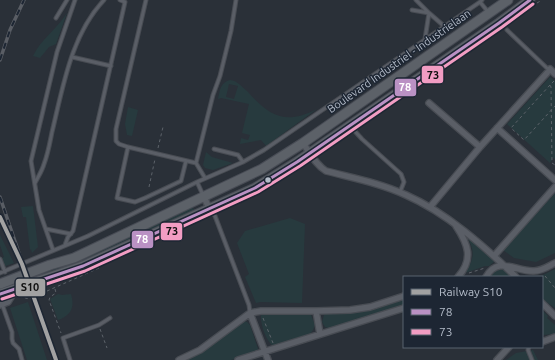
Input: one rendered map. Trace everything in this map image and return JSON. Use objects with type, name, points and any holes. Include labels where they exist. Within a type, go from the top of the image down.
[{"type":"main road","name":"Boulevard Industriel - Industrielaan","points":[[1,279],[10,279],[74,258],[262,169],[303,143],[508,0]]},
{"type":"main road","points":[[3,293],[83,266],[255,188],[350,126],[530,0]]},
{"type":"street","points":[[430,208],[480,147],[548,71],[555,74]]},
{"type":"street","points":[[429,103],[480,147]]},
{"type":"street","points":[[497,128],[555,180]]},
{"type":"street","points":[[303,143],[320,167],[326,171],[375,183],[400,192],[430,208],[466,231],[515,276]]},
{"type":"street","points":[[494,256],[555,187]]},
{"type":"street","points":[[204,197],[209,208]]},
{"type":"street","points":[[454,224],[463,236],[467,247],[468,257],[466,264],[459,276]]},
{"type":"street","points":[[487,276],[493,268],[504,265],[534,271],[541,270],[555,263]]},
{"type":"street","points":[[1,305],[8,302],[16,289]]},
{"type":"street","points":[[179,360],[204,347],[250,313],[261,311],[350,310],[370,307],[403,296]]},
{"type":"street","points":[[543,305],[553,314]]},
{"type":"street","points":[[238,360],[403,308]]},
{"type":"street","points":[[316,311],[320,334]]},
{"type":"street","points":[[250,313],[268,360]]},
{"type":"street","points":[[543,342],[555,337]]},
{"type":"street","points":[[497,360],[508,348]]},
{"type":"lane","points":[[56,18],[67,0]]},
{"type":"lane","points":[[53,250],[39,210],[31,161],[56,52],[75,0]]},
{"type":"lane","points":[[34,183],[44,164],[64,81],[72,57],[84,28],[98,6],[104,0]]},
{"type":"lane","points":[[65,245],[68,237],[73,231],[111,66],[125,2],[120,0]]},
{"type":"lane","points":[[146,0],[116,129],[116,141],[119,144],[128,147],[196,163]]},
{"type":"lane","points":[[205,178],[196,163],[213,95],[220,76],[231,31],[236,0]]},
{"type":"lane","points":[[416,0],[444,26]]},
{"type":"lane","points":[[3,293],[1,279],[5,272],[205,178],[243,162],[264,150],[481,1],[489,13]]},
{"type":"lane","points":[[412,10],[429,13]]},
{"type":"lane","points":[[425,40],[429,13]]},
{"type":"lane","points":[[507,30],[548,71]]},
{"type":"lane","points":[[72,57],[111,66]]},
{"type":"lane","points":[[350,126],[362,140],[401,174],[404,182],[400,192]]},
{"type":"lane","points":[[128,147],[117,198],[135,202],[181,181],[186,161]]},
{"type":"lane","points":[[214,149],[238,155],[243,162]]},
{"type":"lane","points":[[197,182],[204,197]]},
{"type":"lane","points":[[209,208],[213,213],[249,306],[250,313]]},
{"type":"lane","points":[[46,229],[71,234]]},
{"type":"lane","points":[[0,259],[5,272]]},
{"type":"lane","points":[[1,305],[12,332],[12,339],[19,349],[22,360]]},
{"type":"lane","points":[[70,360],[62,338],[99,325],[110,318]]},
{"type":"lane","points":[[529,348],[532,360]]},
{"type":"path","points":[[555,79],[511,128],[524,140],[555,106]]},
{"type":"path","points":[[550,85],[552,110],[552,163],[555,165]]},
{"type":"path","points":[[461,276],[488,267],[493,268]]},
{"type":"path","points":[[541,270],[555,288]]},
{"type":"path","points":[[55,288],[56,293],[50,297],[49,300],[62,338]]},
{"type":"path","points":[[262,316],[274,346]]},
{"type":"path","points":[[100,329],[107,348]]},
{"type":"green space","points":[[67,13],[56,44],[49,47],[40,58],[33,56],[40,44]]},
{"type":"green space","points":[[550,77],[555,81],[555,159],[553,158],[550,163],[507,124]]},
{"type":"green space","points":[[230,80],[238,83],[256,101],[271,113],[279,116],[296,117],[317,109],[266,146],[261,140],[240,144],[241,138],[248,140],[250,135],[242,133],[249,104],[221,98],[218,99],[221,87]],"holes":[[[229,84],[238,86],[234,99],[226,97]]]},
{"type":"green space","points":[[128,107],[138,110],[132,136],[127,135],[125,124]]},
{"type":"green space","points":[[206,152],[212,157],[233,163],[213,170],[205,168],[203,165]]},
{"type":"green space","points":[[555,193],[555,253],[536,262],[514,258],[503,250]]},
{"type":"green space","points":[[33,206],[38,247],[32,253],[31,249],[30,250],[26,217],[23,217],[21,207]]},
{"type":"green space","points":[[191,207],[195,210],[101,256],[39,278],[37,275],[74,262]]},
{"type":"green space","points":[[290,218],[305,224],[302,303],[256,303],[245,277],[249,274],[237,243],[245,231]]},
{"type":"green space","points":[[0,235],[14,263],[5,266],[2,258],[4,257],[0,245]]},
{"type":"green space","points":[[466,236],[495,261],[489,266],[465,273],[473,255],[471,246]]},
{"type":"green space","points":[[503,269],[511,276],[491,276],[495,271]]},
{"type":"green space","points":[[555,269],[555,308],[543,300],[543,276],[541,276]]},
{"type":"green space","points":[[58,294],[71,294],[72,307],[66,316],[58,320],[50,299]]},
{"type":"green space","points":[[403,298],[403,306],[331,329],[325,327],[322,322],[326,313]]},
{"type":"green space","points":[[28,302],[47,360],[27,360],[10,308]]},
{"type":"green space","points":[[543,311],[548,316],[547,318],[555,325],[554,334],[543,335]]},
{"type":"green space","points":[[266,313],[302,313],[311,315],[315,325],[309,336],[273,346],[270,344],[261,323],[261,315]]},
{"type":"green space","points":[[243,321],[250,325],[258,349],[256,353],[231,360],[186,360],[197,355],[216,342]]},
{"type":"green space","points":[[533,350],[538,360],[506,360],[516,353]]},
{"type":"railway","points":[[0,60],[10,30],[24,0]]},
{"type":"railway","points":[[0,197],[24,268]]},
{"type":"rail line","name":"S10","points":[[0,217],[22,264],[56,360]]},
{"type":"transit line","name":"78","points":[[0,294],[83,266],[255,188],[297,162],[530,0]]},
{"type":"transit line","name":"73","points":[[2,299],[85,271],[258,192],[300,166],[533,4]]}]
